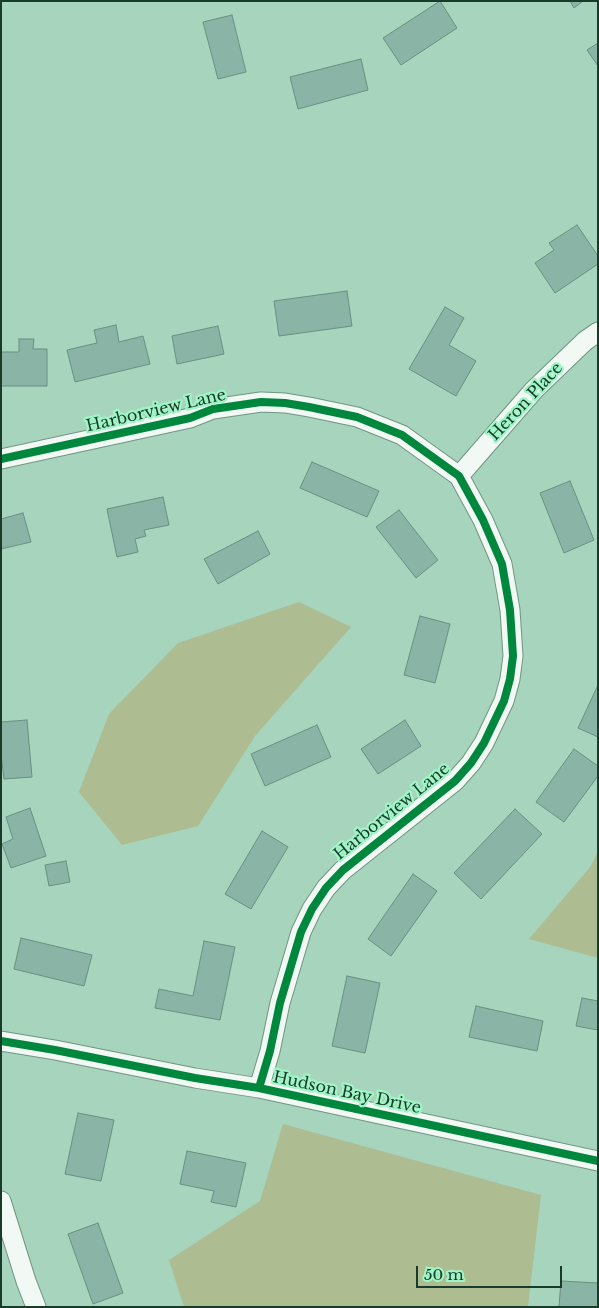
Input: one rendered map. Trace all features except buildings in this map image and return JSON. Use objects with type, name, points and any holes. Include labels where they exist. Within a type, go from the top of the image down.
[{"type":"street","name":"Heron Place","points":[[459,476],[534,390],[585,341],[598,332]]},
{"type":"street","name":"Harborview Lane","points":[[1,459],[190,418],[214,409],[261,402],[285,403],[357,417],[402,435],[459,476],[483,520],[502,564],[510,610],[513,656],[510,679],[504,701],[484,743],[456,781],[343,870],[326,888],[312,909],[298,941],[259,1088]]},
{"type":"street","name":"Hudson Bay Drive","points":[[1,1042],[55,1050],[195,1078],[259,1088],[598,1161]]},
{"type":"street","points":[[1,1201],[36,1307]]},
{"type":"green space","points":[[299,602],[351,627],[255,736],[198,826],[122,845],[79,792],[109,714],[178,643]]},
{"type":"green space","points":[[598,851],[598,958],[529,939],[591,866]]},
{"type":"green space","points":[[283,1124],[541,1195],[528,1307],[184,1307],[169,1260],[260,1201]]},
{"type":"cycle path","points":[[1,459],[190,418],[213,409],[261,402],[285,403],[357,417],[402,435],[459,476],[483,520],[502,564],[510,610],[513,656],[510,679],[504,701],[484,743],[471,763],[455,781],[343,870],[326,888],[312,909],[301,932],[280,1003],[270,1051],[259,1088]]},
{"type":"cycle path","points":[[1,1041],[195,1078],[259,1088],[598,1161]]}]
